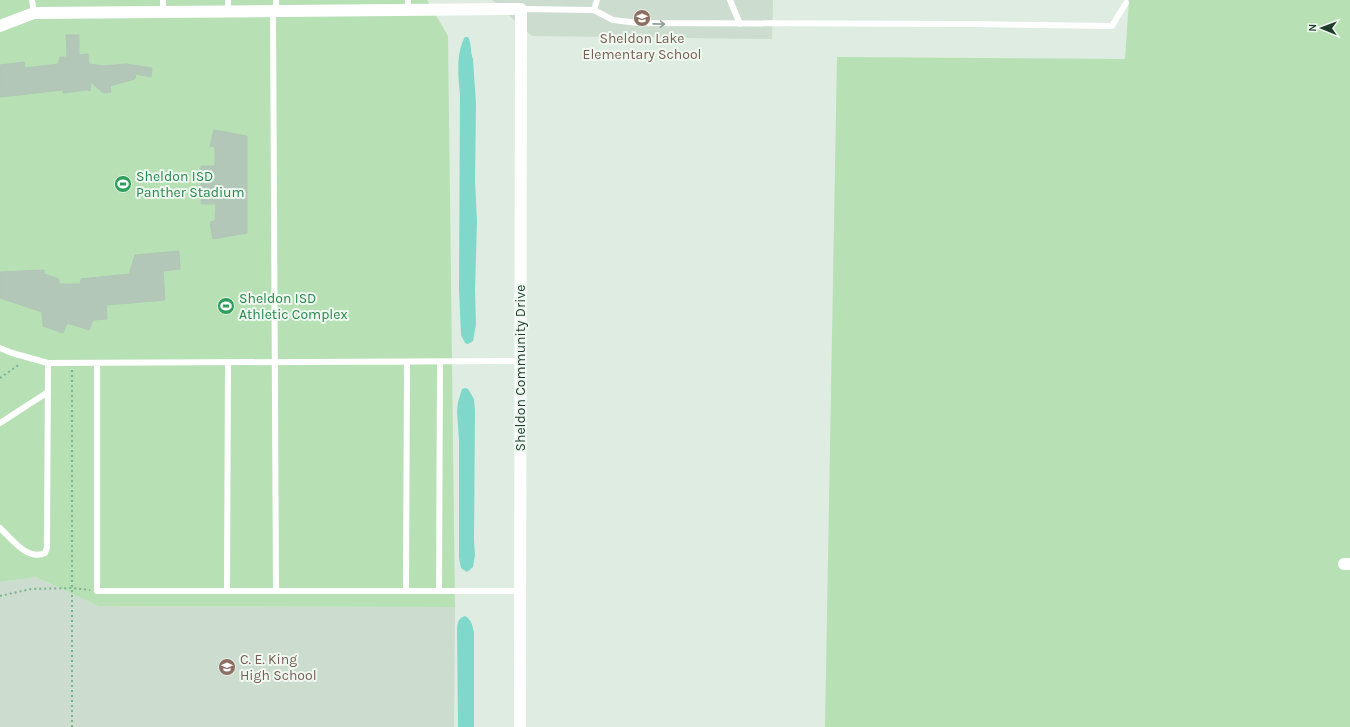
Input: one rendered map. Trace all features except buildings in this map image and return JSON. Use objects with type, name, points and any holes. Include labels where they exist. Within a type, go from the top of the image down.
[{"type":"street","points":[[0,26],[34,13],[163,6],[275,7],[408,5],[521,9]]},
{"type":"street","name":"Sheldon Community Drive","points":[[520,727],[521,9]]},
{"type":"lane","points":[[32,0],[34,13]]},
{"type":"lane","points":[[594,10],[597,0]]},
{"type":"lane","points":[[730,0],[740,24]]},
{"type":"lane","points":[[521,9],[594,10],[613,20],[638,23],[1112,26],[1126,3]]},
{"type":"lane","points":[[275,7],[274,362],[276,591]]},
{"type":"lane","points":[[0,348],[48,363],[520,362]]},
{"type":"lane","points":[[406,591],[407,362]]},
{"type":"lane","points":[[439,591],[440,362]]},
{"type":"lane","points":[[0,528],[24,551],[33,555],[41,555],[45,553],[47,547],[48,363]]},
{"type":"lane","points":[[97,363],[97,591],[520,591]]},
{"type":"lane","points":[[227,591],[228,363]]},
{"type":"lane","points":[[0,423],[48,392]]},
{"type":"path","points":[[0,378],[29,358]]},
{"type":"path","points":[[72,363],[72,727]]},
{"type":"path","points":[[0,596],[31,589],[72,588],[97,591]]},
{"type":"shaded area","name":"Sheldon Lake Elementary School","points":[[492,0],[773,0],[772,39],[532,36]]},
{"type":"shaded area","name":"C. E. King High School","points":[[36,577],[98,606],[455,607],[454,727],[0,727],[0,582]]},
{"type":"green space","name":"Sheldon ISD Athletic Complex","points":[[0,0],[427,0],[448,36],[455,607],[98,606],[36,577],[0,582]]},
{"type":"green space","points":[[1129,0],[1350,0],[1350,727],[825,727],[837,57],[1125,59]]},
{"type":"water","points":[[465,37],[468,37],[471,45],[476,104],[476,325],[473,341],[468,344],[465,343],[461,335],[459,289],[460,94],[458,65],[460,50]]},
{"type":"water","points":[[462,389],[468,389],[474,399],[475,411],[475,555],[473,567],[467,572],[461,568],[459,558],[459,440],[457,411]]},
{"type":"water","points":[[465,616],[470,621],[474,632],[474,727],[458,727],[457,628],[459,620]]},
{"type":"place","name":"Sheldon Lake Elementary School","points":[[642,18]]},
{"type":"place","name":"Sheldon ISD Panther Stadium","points":[[123,184]]},
{"type":"place","name":"Sheldon ISD Athletic Complex","points":[[226,306]]},
{"type":"place","name":"C. E. King High School","points":[[227,667]]}]
